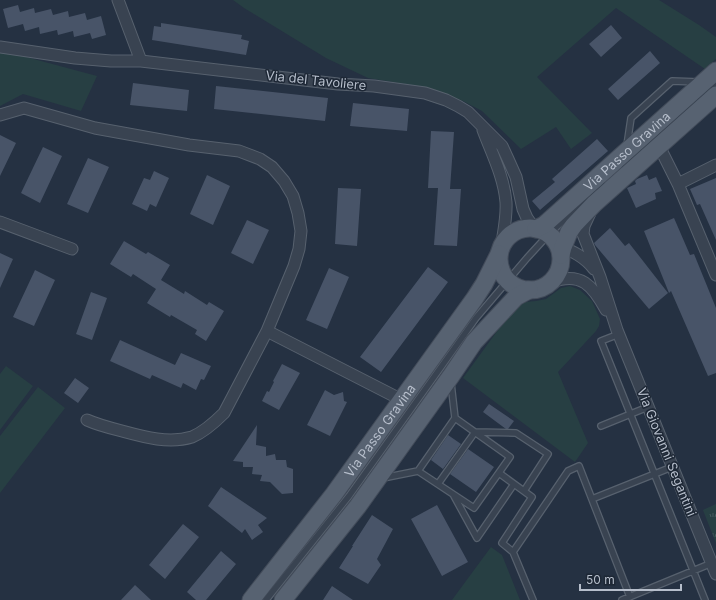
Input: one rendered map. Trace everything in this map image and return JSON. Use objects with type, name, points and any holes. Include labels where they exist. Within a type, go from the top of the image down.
[{"type":"main road","name":"Via Passo Gravina","points":[[550,240],[544,225],[626,152],[712,79]]},
{"type":"main road","name":"Via Passo Gravina","points":[[251,600],[334,494],[402,400],[484,284],[505,241],[512,234],[524,228],[550,240],[569,232],[594,204],[716,95]]},
{"type":"main road","points":[[550,240],[561,265],[560,270],[552,282]]},
{"type":"main road","points":[[500,251],[500,266],[504,276],[517,288],[529,290]]},
{"type":"main road","name":"Via Passo Gravina","points":[[287,597],[358,506],[474,342],[516,297],[529,290],[543,288],[552,282]]},
{"type":"street","points":[[118,0],[141,61]]},
{"type":"street","name":"Via del Tavoliere","points":[[0,47],[75,58],[111,61],[141,61],[338,84],[374,86],[425,94],[446,100],[458,106],[468,112],[481,126]]},
{"type":"street","points":[[0,115],[24,108],[95,128],[189,145],[239,151],[260,159],[272,167],[284,181],[293,196],[298,213],[301,231],[299,249],[294,266],[267,331],[224,413],[214,423],[192,437],[171,440],[143,436],[87,420]]},
{"type":"street","points":[[481,126],[502,146],[516,177],[523,210],[550,240],[584,258],[600,277]]},
{"type":"street","points":[[481,126],[496,163],[505,191],[506,214],[500,251]]},
{"type":"street","name":"Via Passo Gravina","points":[[658,146],[678,184],[716,275]]},
{"type":"street","points":[[678,184],[716,165]]},
{"type":"street","name":"Via Giovanni Segantini","points":[[594,204],[584,226],[583,234],[600,277],[618,332],[716,574]]},
{"type":"street","points":[[0,222],[72,249]]},
{"type":"street","name":"Via Giovanni Segantini","points":[[552,282],[561,278],[572,278],[586,283],[596,293],[618,332]]},
{"type":"street","points":[[267,331],[402,400]]},
{"type":"lane","points":[[626,152],[631,118],[672,81],[712,79]]},
{"type":"lane","points":[[616,172],[712,79]]},
{"type":"lane","points":[[266,600],[349,496],[476,318],[527,258],[550,240],[604,182]]},
{"type":"lane","points":[[618,332],[601,341],[705,600]]},
{"type":"lane","points":[[377,480],[418,471],[455,418],[451,391],[451,376]]},
{"type":"lane","points":[[601,426],[648,407]]},
{"type":"lane","points":[[418,471],[474,508],[510,457],[455,418]]},
{"type":"lane","points":[[438,484],[475,432]]},
{"type":"lane","points":[[475,432],[516,433],[548,454],[524,491]]},
{"type":"lane","points":[[513,552],[568,471],[579,466],[630,597]]},
{"type":"lane","points":[[592,499],[672,467]]},
{"type":"lane","points":[[498,473],[532,497],[502,543],[513,552],[533,600]]},
{"type":"lane","points":[[453,494],[477,538],[514,484]]},
{"type":"lane","points":[[622,600],[712,563]]},
{"type":"green space","points":[[233,0],[659,0],[716,37],[716,59],[705,69],[616,8],[537,77],[592,133],[571,149],[556,127],[521,149],[482,111],[463,101],[440,92],[411,85],[368,78],[326,58]]},
{"type":"green space","points":[[0,50],[97,76],[81,111],[23,94],[0,106]]},
{"type":"green space","points":[[570,286],[580,290],[592,301],[600,319],[599,326],[596,331],[558,372],[588,443],[575,462],[463,378],[514,308],[525,302],[546,299],[561,288]]},
{"type":"green space","points":[[6,366],[33,386],[0,430],[0,374]]},
{"type":"green space","points":[[38,387],[65,408],[0,493],[0,436]]},
{"type":"green space","points":[[716,504],[716,543],[703,510]]},
{"type":"green space","points":[[491,547],[502,555],[520,600],[452,600]]},
{"type":"building","points":[[18,5],[20,12],[34,8],[35,13],[51,9],[53,15],[68,11],[69,17],[85,13],[87,20],[101,16],[106,35],[92,39],[90,33],[74,37],[73,31],[58,35],[57,30],[40,34],[39,27],[25,31],[23,24],[8,28],[3,9]]},
{"type":"building","points":[[161,23],[242,35],[241,39],[249,41],[246,55],[152,40],[154,26],[161,27]]},
{"type":"building","points":[[611,25],[622,38],[601,57],[589,44]]},
{"type":"building","points":[[650,51],[660,63],[618,100],[608,89]]},
{"type":"building","points":[[133,83],[189,90],[187,111],[130,105]]},
{"type":"building","points":[[216,86],[328,98],[325,121],[214,109]]},
{"type":"building","points":[[353,103],[409,109],[407,131],[350,126]]},
{"type":"building","points":[[431,131],[454,132],[450,189],[461,189],[457,246],[434,245],[438,188],[428,188]]},
{"type":"building","points":[[0,135],[16,143],[0,176]]},
{"type":"building","points":[[597,139],[608,151],[540,210],[532,201],[555,182],[552,179]]},
{"type":"building","points":[[43,147],[62,156],[40,203],[21,193]]},
{"type":"building","points":[[88,158],[109,167],[88,213],[67,204]]},
{"type":"building","points":[[154,171],[169,178],[156,207],[150,204],[147,211],[132,204],[144,178],[150,180]]},
{"type":"building","points":[[207,175],[230,186],[213,225],[190,214]]},
{"type":"building","points":[[647,175],[649,180],[656,177],[662,191],[655,193],[656,199],[636,208],[627,188],[636,184],[635,181],[637,179]]},
{"type":"building","points":[[716,178],[716,240],[700,204],[697,205],[690,189]]},
{"type":"building","points":[[338,188],[361,189],[357,246],[335,244]]},
{"type":"building","points":[[674,218],[690,255],[694,254],[716,308],[716,373],[708,376],[671,291],[669,293],[644,231]]},
{"type":"building","points":[[247,220],[269,230],[253,264],[231,253]]},
{"type":"building","points":[[610,228],[625,246],[629,243],[668,293],[649,309],[594,243]]},
{"type":"building","points":[[124,241],[146,254],[148,252],[170,265],[161,280],[184,294],[185,291],[207,305],[209,302],[224,311],[206,341],[195,334],[197,330],[171,315],[170,317],[147,303],[156,289],[133,274],[131,277],[110,264]]},
{"type":"building","points":[[0,253],[13,259],[0,288]]},
{"type":"building","points":[[428,267],[448,282],[381,372],[360,357]]},
{"type":"building","points":[[329,268],[349,277],[327,329],[306,320]]},
{"type":"building","points":[[35,270],[55,280],[34,326],[13,317]]},
{"type":"building","points":[[91,292],[107,298],[92,340],[76,334]]},
{"type":"building","points":[[120,340],[175,365],[181,353],[211,366],[204,380],[201,379],[196,390],[183,383],[181,388],[152,375],[150,379],[110,361]]},
{"type":"building","points":[[282,364],[300,373],[279,410],[262,401],[267,391],[269,392]]},
{"type":"building","points":[[75,378],[89,388],[78,403],[64,393]]},
{"type":"building","points":[[325,390],[334,395],[343,392],[344,401],[347,402],[330,436],[307,425]]},
{"type":"building","points":[[489,404],[514,421],[508,429],[483,412]]},
{"type":"building","points":[[257,425],[256,445],[266,447],[266,456],[275,454],[276,460],[286,460],[287,467],[293,469],[293,493],[282,494],[270,482],[260,481],[262,475],[252,474],[253,467],[243,467],[243,462],[233,461]]},
{"type":"building","points":[[448,435],[461,444],[443,469],[431,460]]},
{"type":"building","points":[[468,449],[494,467],[476,492],[450,474]]},
{"type":"building","points":[[221,487],[267,518],[258,525],[263,532],[252,540],[245,529],[242,533],[208,506]]},
{"type":"building","points":[[437,505],[468,562],[442,576],[411,519]]},
{"type":"building","points":[[372,515],[393,529],[377,559],[381,565],[368,584],[339,568]]},
{"type":"building","points":[[183,524],[199,537],[165,579],[149,565]]},
{"type":"building","points":[[221,551],[236,564],[206,600],[196,600],[187,592]]},
{"type":"building","points":[[135,585],[151,600],[121,600]]},
{"type":"building","points":[[332,586],[353,600],[323,600]]}]
